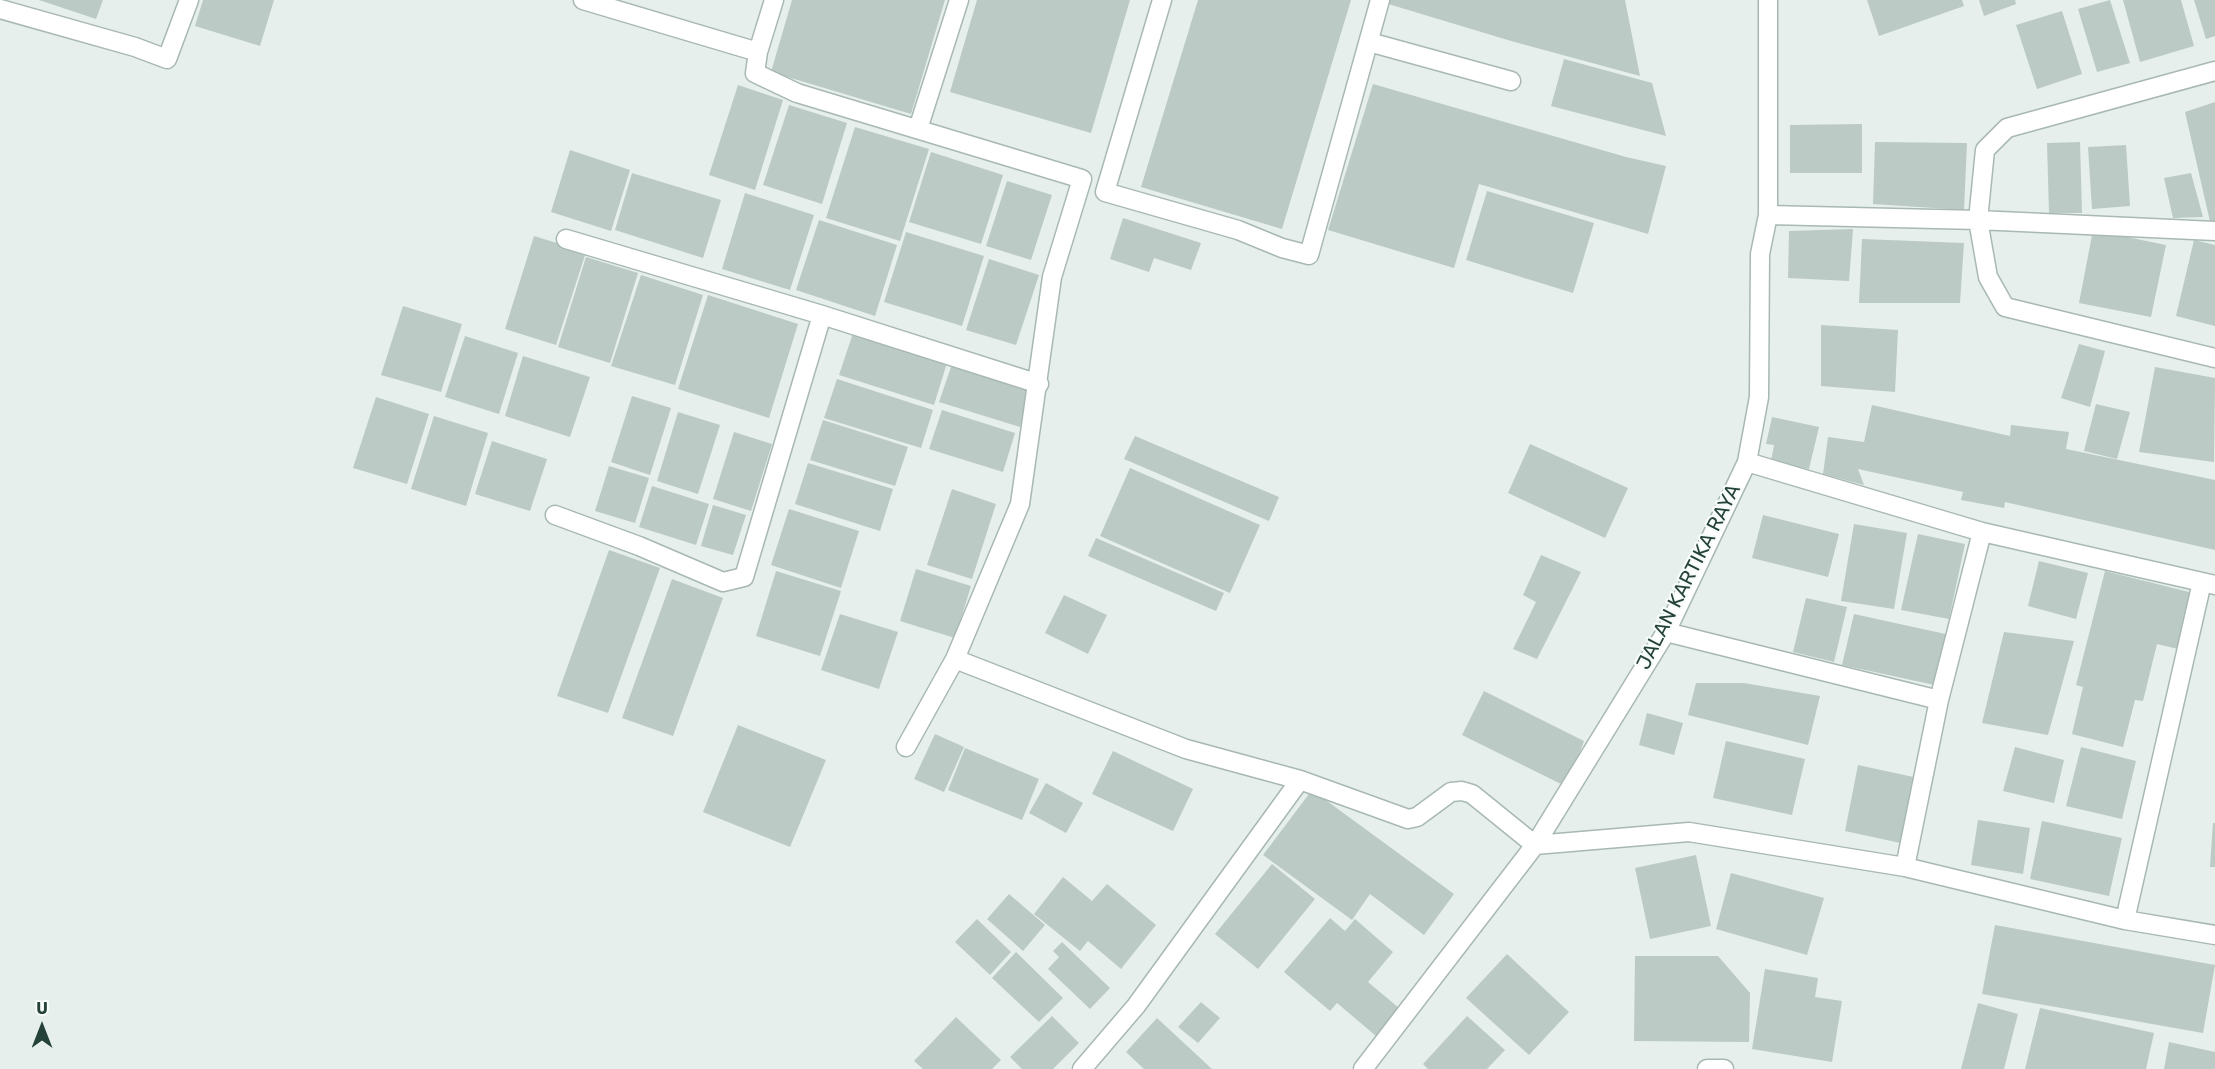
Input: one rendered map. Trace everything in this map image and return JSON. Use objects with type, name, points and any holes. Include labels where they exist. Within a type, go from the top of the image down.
[{"type":"street","points":[[0,9],[135,47],[167,59],[189,0]]},
{"type":"street","points":[[583,0],[758,52]]},
{"type":"street","points":[[774,0],[758,52],[755,73],[797,93],[1082,178],[1052,277],[1039,384],[1020,504],[955,659],[906,747]]},
{"type":"street","points":[[918,129],[959,0]]},
{"type":"street","points":[[1162,0],[1105,192],[1238,230],[1282,248],[1309,255],[1380,0]]},
{"type":"street","name":"JALAN KARTIKA RAYA","points":[[1363,1069],[1534,845],[1666,632],[1747,462],[1759,397],[1760,254],[1768,215],[1768,0]]},
{"type":"street","points":[[1369,42],[1511,81]]},
{"type":"street","points":[[2215,71],[2007,128],[1985,150],[1978,220],[1988,277],[2005,307],[2215,358]]},
{"type":"street","points":[[1768,215],[1978,220],[2215,231]]},
{"type":"street","points":[[566,238],[822,315],[1039,384]]},
{"type":"street","points":[[555,515],[639,546],[723,582],[744,577],[822,315]]},
{"type":"street","points":[[1747,462],[1982,532],[2208,584],[2125,920]]},
{"type":"street","points":[[1905,867],[1939,700],[1982,532]]},
{"type":"street","points":[[1666,632],[1939,700]]},
{"type":"street","points":[[955,659],[1186,749],[1300,780],[1408,819],[1417,817],[1451,792],[1462,791],[1472,794],[1534,845],[1689,832],[1905,867],[2125,920],[2215,935]]},
{"type":"street","points":[[1082,1069],[1136,1006],[1300,780]]},
{"type":"street","points":[[1707,1069],[1724,1069]]},
{"type":"building","points":[[39,0],[103,0],[96,19]]},
{"type":"building","points":[[203,0],[274,0],[260,46],[195,26]]},
{"type":"building","points":[[792,0],[945,0],[911,114],[771,72]]},
{"type":"building","points":[[977,0],[1130,0],[1091,133],[950,92]]},
{"type":"building","points":[[1198,0],[1351,0],[1282,229],[1141,187]]},
{"type":"building","points":[[1386,0],[1625,0],[1640,76],[1511,41],[1385,3]]},
{"type":"building","points":[[1867,0],[1962,0],[1964,6],[1879,36]]},
{"type":"building","points":[[1979,0],[2015,0],[2016,4],[1984,16]]},
{"type":"building","points":[[2110,0],[2130,63],[2097,72],[2078,9]]},
{"type":"building","points":[[2123,0],[2181,0],[2194,46],[2140,62]]},
{"type":"building","points":[[2194,0],[2215,0],[2215,36],[2206,39]]},
{"type":"building","points":[[2062,11],[2082,74],[2037,89],[2016,25]]},
{"type":"building","points":[[1564,59],[1652,83],[1666,136],[1551,106]]},
{"type":"building","points":[[1373,84],[1626,157],[1666,166],[1648,234],[1479,184],[1454,268],[1328,230]]},
{"type":"building","points":[[738,85],[783,100],[755,190],[709,175]]},
{"type":"building","points":[[2215,102],[2215,224],[2211,226],[2185,112]]},
{"type":"building","points":[[789,105],[847,123],[822,204],[763,185]]},
{"type":"building","points":[[1862,124],[1862,173],[1790,173],[1790,125]]},
{"type":"building","points":[[855,127],[929,149],[900,241],[826,218]]},
{"type":"building","points":[[1875,142],[1967,143],[1964,210],[1873,204]]},
{"type":"building","points":[[2080,142],[2082,213],[2049,213],[2047,143]]},
{"type":"building","points":[[2126,145],[2130,206],[2092,209],[2088,147]]},
{"type":"building","points":[[570,150],[630,170],[611,231],[551,212]]},
{"type":"building","points":[[931,152],[1003,175],[981,244],[909,222]]},
{"type":"building","points":[[632,173],[721,200],[703,258],[615,230]]},
{"type":"building","points":[[2191,173],[2203,217],[2173,218],[2164,178]]},
{"type":"building","points":[[1007,181],[1052,195],[1031,260],[986,246]]},
{"type":"building","points":[[1487,191],[1594,223],[1573,293],[1466,260]]},
{"type":"building","points":[[745,193],[814,215],[790,290],[722,269]]},
{"type":"building","points":[[1123,218],[1201,243],[1191,270],[1154,258],[1149,272],[1110,259]]},
{"type":"building","points":[[819,220],[897,245],[875,316],[796,290]]},
{"type":"building","points":[[1853,229],[1849,281],[1788,278],[1789,231]]},
{"type":"building","points":[[2093,230],[2166,245],[2151,317],[2079,303]]},
{"type":"building","points":[[906,232],[984,256],[962,326],[884,302]]},
{"type":"building","points":[[534,236],[586,252],[556,345],[505,329]]},
{"type":"building","points":[[1862,239],[1964,243],[1960,303],[1859,303]]},
{"type":"building","points":[[2194,240],[2215,245],[2215,326],[2176,316]]},
{"type":"building","points":[[586,257],[638,273],[610,363],[558,347]]},
{"type":"building","points":[[989,259],[1039,275],[1016,345],[966,330]]},
{"type":"building","points":[[641,275],[703,295],[675,385],[611,366]]},
{"type":"building","points":[[708,295],[798,324],[769,418],[678,389]]},
{"type":"building","points":[[403,306],[462,324],[441,392],[381,375]]},
{"type":"building","points":[[1821,325],[1898,330],[1895,392],[1821,386]]},
{"type":"building","points":[[853,333],[947,363],[934,405],[839,375]]},
{"type":"building","points":[[465,336],[518,353],[499,414],[445,397]]},
{"type":"building","points":[[2079,344],[2105,351],[2090,407],[2061,398]]},
{"type":"building","points":[[523,356],[590,377],[570,437],[505,416]]},
{"type":"building","points":[[952,364],[1031,389],[1020,427],[939,402]]},
{"type":"building","points":[[2155,367],[2215,378],[2214,462],[2139,452]]},
{"type":"building","points":[[837,379],[933,410],[921,448],[824,418]]},
{"type":"building","points":[[632,396],[671,408],[650,475],[611,462]]},
{"type":"building","points":[[376,397],[429,414],[407,484],[353,468]]},
{"type":"building","points":[[2096,404],[2130,412],[2117,459],[2084,451]]},
{"type":"building","points":[[1872,405],[2010,436],[2011,425],[2069,432],[2066,449],[2215,480],[2215,550],[2005,502],[2004,508],[1961,500],[1963,492],[1858,469],[1864,485],[1823,474],[1828,437],[1864,442]]},
{"type":"building","points":[[942,410],[1015,433],[1003,472],[929,449]]},
{"type":"building","points":[[678,412],[720,425],[698,494],[657,481]]},
{"type":"building","points":[[434,416],[488,433],[466,506],[411,489]]},
{"type":"building","points":[[1772,417],[1819,427],[1809,469],[1771,461],[1774,445],[1766,444]]},
{"type":"building","points":[[823,420],[908,447],[895,486],[810,460]]},
{"type":"building","points":[[734,432],[772,444],[751,511],[713,499]]},
{"type":"building","points":[[1135,436],[1279,497],[1269,521],[1124,459]]},
{"type":"building","points":[[492,441],[547,459],[530,511],[475,494]]},
{"type":"building","points":[[1530,444],[1628,488],[1605,538],[1508,493]]},
{"type":"building","points":[[808,463],[893,489],[880,531],[795,504]]},
{"type":"building","points":[[609,466],[649,478],[635,523],[595,511]]},
{"type":"building","points":[[1130,468],[1260,525],[1230,593],[1100,536]]},
{"type":"building","points":[[652,486],[709,504],[696,545],[639,527]]},
{"type":"building","points":[[952,489],[996,504],[972,579],[927,565]]},
{"type":"building","points":[[713,505],[746,515],[733,555],[701,546]]},
{"type":"building","points":[[789,509],[859,531],[841,588],[771,565]]},
{"type":"building","points":[[1763,515],[1839,534],[1828,577],[1752,558]]},
{"type":"building","points":[[1854,524],[1907,533],[1894,609],[1841,601]]},
{"type":"building","points":[[1918,534],[1965,544],[1949,619],[1901,610]]},
{"type":"building","points":[[1096,538],[1224,593],[1216,611],[1088,556]]},
{"type":"building","points":[[609,550],[660,568],[608,713],[557,696]]},
{"type":"building","points":[[1541,555],[1581,572],[1537,659],[1513,649],[1536,602],[1523,595]]},
{"type":"building","points":[[2039,561],[2088,573],[2076,619],[2028,606]]},
{"type":"building","points":[[916,569],[971,586],[955,638],[900,621]]},
{"type":"building","points":[[776,571],[841,591],[820,656],[756,636]]},
{"type":"building","points":[[2105,571],[2193,593],[2178,649],[2157,644],[2143,701],[2135,700],[2123,747],[2072,734],[2083,687],[2076,685]]},
{"type":"building","points":[[672,579],[723,598],[673,736],[622,718]]},
{"type":"building","points":[[1064,595],[1107,615],[1088,654],[1045,633]]},
{"type":"building","points":[[1806,598],[1847,607],[1834,662],[1793,652]]},
{"type":"building","points":[[840,614],[898,632],[879,689],[821,670]]},
{"type":"building","points":[[1854,614],[1950,635],[1939,686],[1842,665]]},
{"type":"building","points":[[2004,632],[2074,641],[2048,735],[1982,723]]},
{"type":"building","points":[[1696,683],[1744,683],[1820,696],[1808,745],[1688,715]]},
{"type":"building","points":[[1484,691],[1584,741],[1567,787],[1462,735]]},
{"type":"building","points":[[1647,713],[1683,723],[1674,755],[1639,745]]},
{"type":"building","points":[[738,725],[826,760],[790,847],[703,812]]},
{"type":"building","points":[[935,734],[964,747],[944,792],[914,779]]},
{"type":"building","points":[[1726,741],[1805,759],[1792,815],[1713,798]]},
{"type":"building","points":[[2015,747],[2064,760],[2054,803],[2003,791]]},
{"type":"building","points":[[2081,747],[2136,761],[2122,819],[2066,806]]},
{"type":"building","points":[[965,748],[1039,779],[1022,820],[948,790]]},
{"type":"building","points":[[1113,751],[1193,789],[1173,831],[1092,794]]},
{"type":"building","points":[[1858,765],[1918,778],[1905,844],[1845,831]]},
{"type":"building","points":[[1046,783],[1083,803],[1066,833],[1029,813]]},
{"type":"building","points":[[1312,790],[1454,894],[1424,935],[1370,894],[1352,920],[1263,855]]},
{"type":"building","points":[[1978,820],[2030,828],[2023,874],[1971,865]]},
{"type":"building","points":[[2042,821],[2122,838],[2109,896],[2030,879]]},
{"type":"building","points":[[2213,823],[2215,823],[2215,867],[2210,867]]},
{"type":"building","points":[[1696,855],[1711,926],[1650,939],[1635,868]]},
{"type":"building","points":[[1272,864],[1315,899],[1258,969],[1215,934]]},
{"type":"building","points":[[1731,873],[1824,898],[1807,955],[1716,929]]},
{"type":"building","points":[[1063,877],[1092,901],[1107,884],[1156,925],[1121,969],[1088,941],[1080,951],[1034,914]]},
{"type":"building","points":[[1009,894],[1045,925],[1023,951],[987,919]]},
{"type":"building","points":[[1330,918],[1345,931],[1355,919],[1393,952],[1368,982],[1399,1008],[1376,1036],[1337,1003],[1330,1011],[1284,972]]},
{"type":"building","points":[[977,919],[1011,952],[990,975],[955,942]]},
{"type":"building","points":[[1995,925],[2215,965],[2203,1033],[1982,994]]},
{"type":"building","points":[[1062,942],[1110,988],[1090,1009],[1048,969],[1059,957],[1053,951]]},
{"type":"building","points":[[1016,952],[1063,998],[1039,1022],[992,978]]},
{"type":"building","points":[[1507,954],[1569,1012],[1529,1055],[1466,998]]},
{"type":"building","points":[[1635,956],[1718,956],[1750,993],[1749,1042],[1634,1041]]},
{"type":"building","points":[[1765,969],[1818,978],[1815,997],[1842,1001],[1832,1062],[1752,1049]]},
{"type":"building","points":[[1201,1002],[1220,1018],[1198,1043],[1178,1027]]},
{"type":"building","points":[[1978,1003],[2018,1014],[2004,1069],[1961,1069]]},
{"type":"building","points":[[2040,1008],[2154,1033],[2146,1069],[2025,1069]]},
{"type":"building","points":[[1052,1016],[1079,1043],[1053,1069],[1022,1069],[1010,1057]]},
{"type":"building","points":[[1467,1016],[1505,1050],[1487,1069],[1428,1069],[1423,1064]]},
{"type":"building","points":[[956,1017],[1001,1060],[992,1069],[923,1069],[914,1061]]},
{"type":"building","points":[[1157,1018],[1212,1069],[1144,1069],[1126,1052]]},
{"type":"building","points":[[2169,1042],[2215,1052],[2215,1069],[2164,1069]]}]
